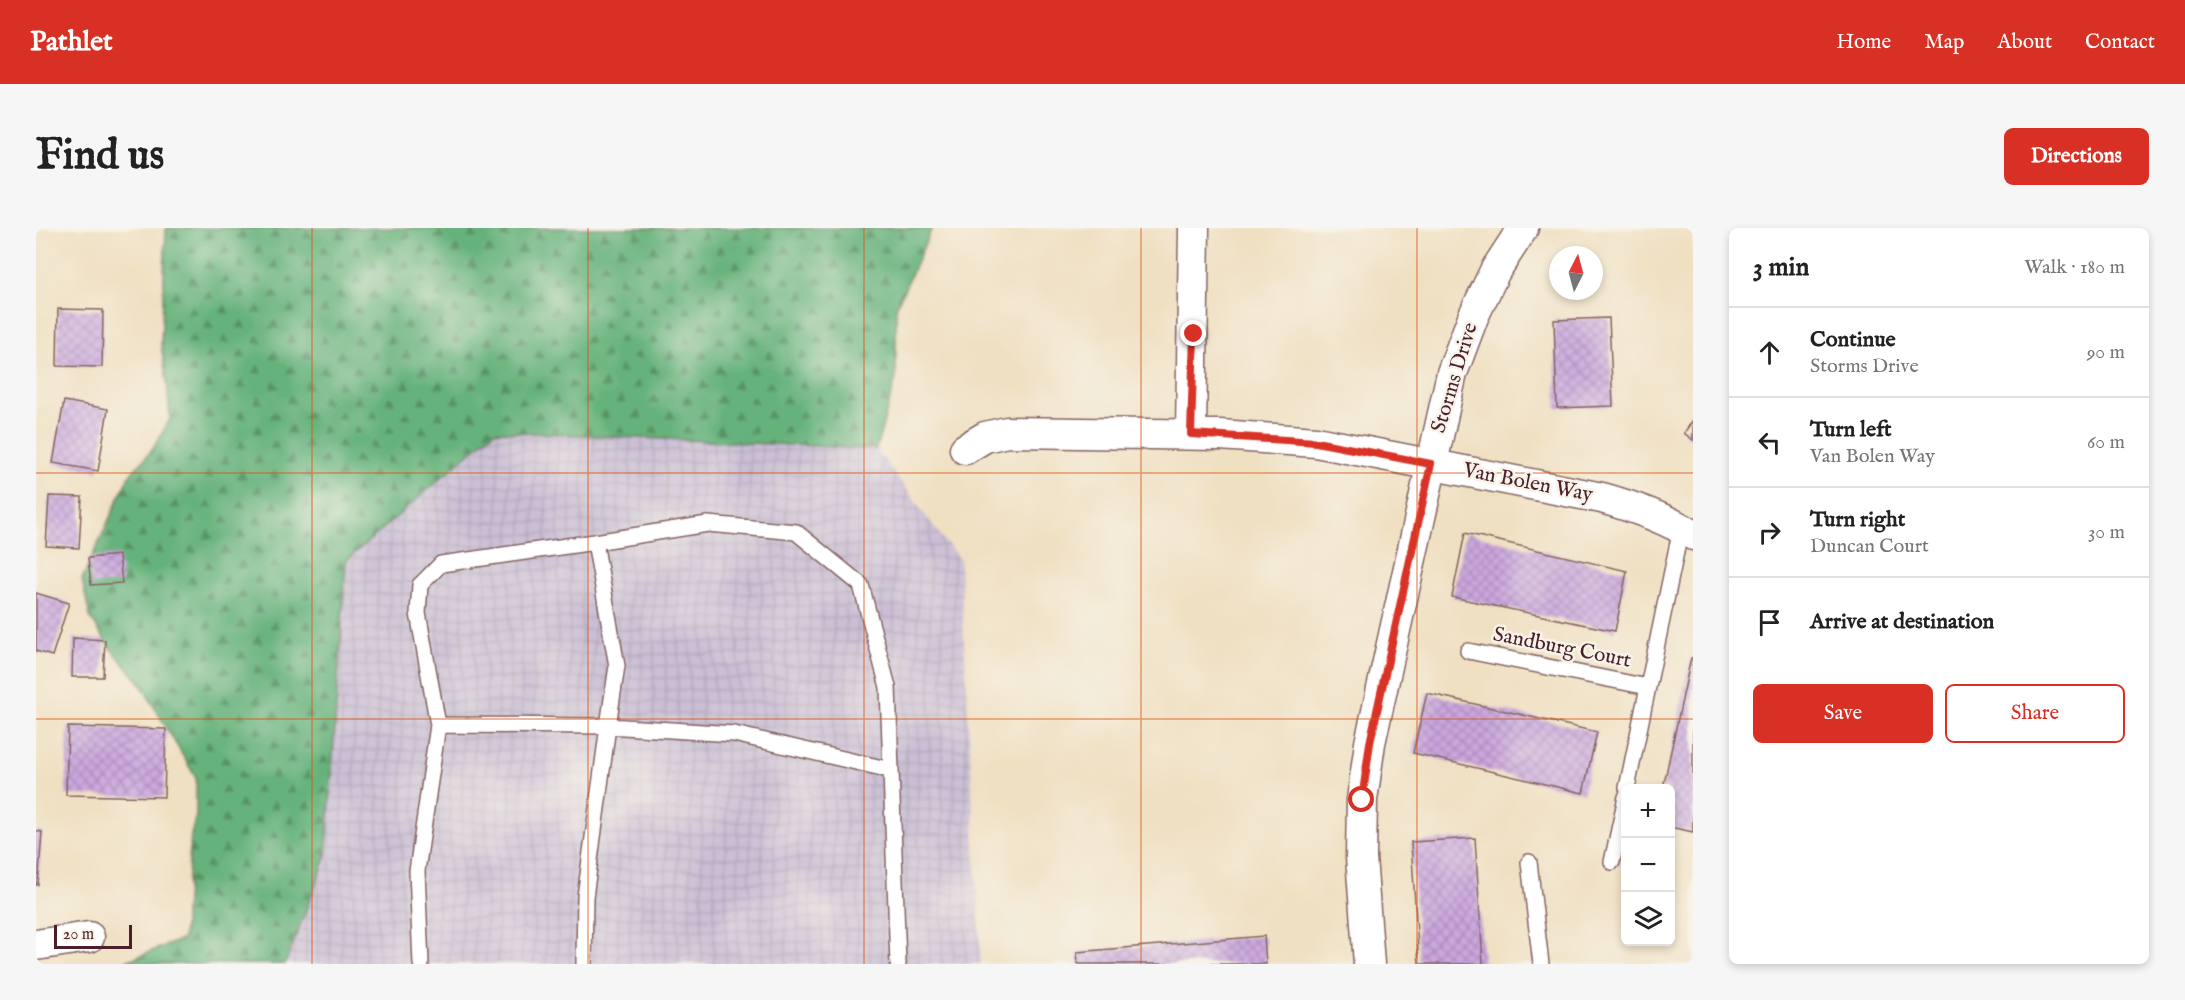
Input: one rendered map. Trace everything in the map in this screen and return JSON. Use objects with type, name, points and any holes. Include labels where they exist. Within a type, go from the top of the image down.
[{"type":"street","points":[[1191,434],[1194,228]]},
{"type":"street","name":"Storms Drive","points":[[1369,964],[1361,857],[1362,800],[1370,743],[1452,373],[1473,317],[1495,271],[1523,228]]},
{"type":"street","name":"Van Bolen Way","points":[[965,448],[984,437],[1007,432],[1191,434],[1316,442],[1602,498],[1634,507],[1687,532]]},
{"type":"street","points":[[36,945],[88,937]]},
{"type":"lane","points":[[421,964],[417,871],[438,726],[418,613],[420,585],[441,564],[708,524],[796,532],[861,585],[888,687],[898,964]]},
{"type":"lane","name":"Sandburg Court","points":[[1628,784],[1648,687],[1687,532]]},
{"type":"lane","points":[[584,964],[585,897],[617,666],[595,542]]},
{"type":"lane","name":"Sandburg Court","points":[[1468,651],[1648,687]]},
{"type":"lane","points":[[438,726],[608,726],[734,734],[891,770]]},
{"type":"lane","points":[[1612,862],[1621,820]]},
{"type":"lane","points":[[1529,862],[1541,964]]},
{"type":"shaded area","points":[[495,431],[876,449],[960,561],[981,964],[285,964],[326,858],[345,561]]},
{"type":"green space","points":[[166,228],[932,228],[896,308],[896,378],[876,449],[495,431],[346,561],[326,858],[285,964],[118,964],[183,939],[191,835],[196,815],[196,778],[139,681],[111,649],[90,617],[82,579],[129,476],[153,449],[170,419],[161,345]]},
{"type":"building","points":[[58,309],[103,310],[102,367],[57,366]]},
{"type":"building","points":[[1609,318],[1613,406],[1557,408],[1554,320]]},
{"type":"building","points":[[64,401],[108,409],[98,471],[53,463]]},
{"type":"building","points":[[1693,420],[1693,440],[1684,433]]},
{"type":"building","points":[[49,496],[82,497],[79,548],[46,546]]},
{"type":"building","points":[[1465,533],[1627,571],[1615,631],[1452,597]]},
{"type":"building","points":[[119,555],[122,583],[91,585],[88,558]]},
{"type":"building","points":[[36,593],[69,603],[52,656],[36,651]]},
{"type":"building","points":[[73,638],[105,640],[103,677],[72,677]]},
{"type":"building","points":[[1691,658],[1693,658],[1693,832],[1675,828],[1675,784],[1664,784]]},
{"type":"building","points":[[1427,693],[1597,732],[1583,793],[1413,753]]},
{"type":"building","points":[[68,727],[166,729],[164,797],[66,795]]},
{"type":"building","points":[[36,831],[42,832],[38,885],[36,885]]},
{"type":"building","points":[[1475,838],[1483,964],[1419,964],[1411,842]]},
{"type":"building","points":[[1264,936],[1266,964],[1078,964],[1077,952]]},
{"type":"route","points":[[1194,334],[1191,434],[1316,442],[1431,464],[1370,743],[1362,800]]}]
